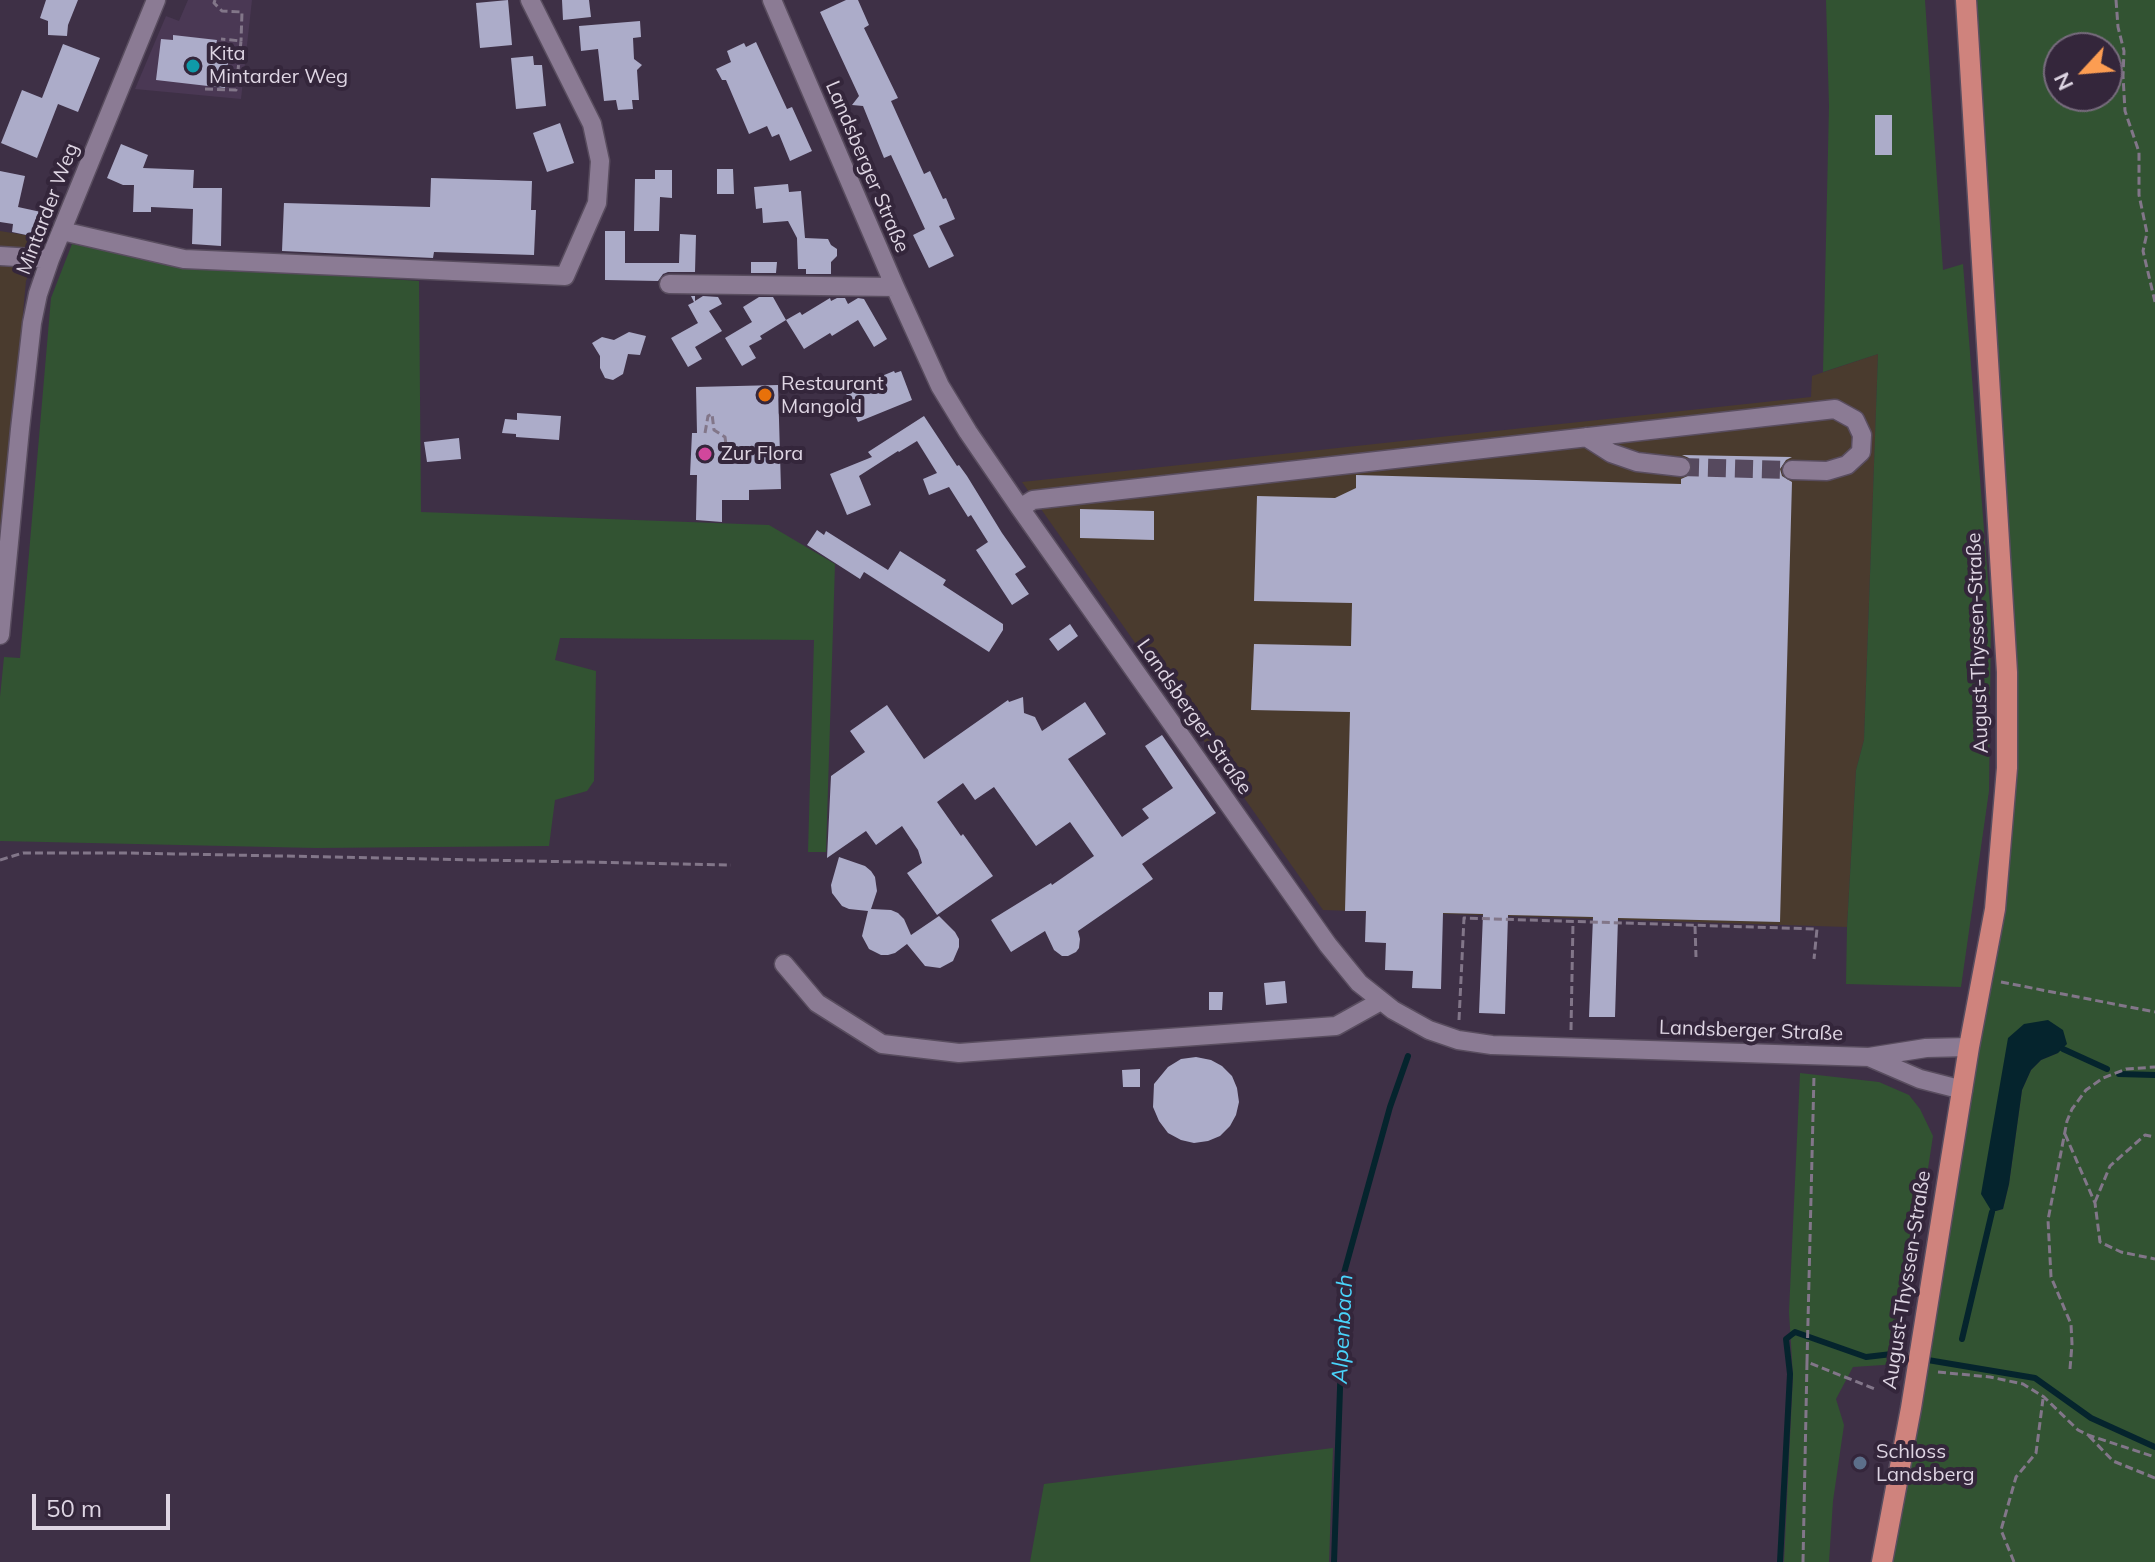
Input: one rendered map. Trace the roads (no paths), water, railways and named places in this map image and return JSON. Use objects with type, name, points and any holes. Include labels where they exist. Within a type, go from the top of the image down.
[{"type":"main road","name":"August-Thyssen-Straße","points":[[1882,1562],[1995,909],[2005,784],[2007,672],[1966,0]]},
{"type":"street","name":"Mintarder Weg","points":[[0,635],[20,429],[38,294],[156,0]]},
{"type":"street","points":[[62,231],[184,259],[565,276],[597,203],[600,161],[592,124],[530,0]]},
{"type":"street","name":"Landsberger Straße","points":[[772,0],[940,386],[1020,508],[1328,945],[1359,983],[1393,1010],[1429,1030],[1458,1040],[1492,1045],[1869,1057],[1926,1048],[1969,1047]]},
{"type":"street","points":[[0,256],[50,259]]},
{"type":"street","points":[[669,284],[895,287]]},
{"type":"street","points":[[1020,508],[1033,500],[1835,409],[1855,420],[1862,435],[1861,452],[1847,465],[1827,471],[1792,470]]},
{"type":"street","points":[[1586,437],[1611,453],[1637,462],[1681,467]]},
{"type":"street","points":[[784,964],[817,1003],[882,1044],[959,1053],[1336,1026],[1381,1001]]},
{"type":"street","name":"Landsberger Straße","points":[[1869,1057],[1920,1079],[1963,1090]]},
{"type":"water","points":[[2048,1020],[2063,1030],[2067,1044],[2031,1070],[2022,1090],[2003,1209],[1992,1212],[1981,1194],[2008,1038],[2024,1024]]},
{"type":"waterway","points":[[2063,1049],[2107,1069]]},
{"type":"waterway","name":"Alpenbach","points":[[1334,1562],[1344,1273],[1390,1107],[1408,1056]]},
{"type":"waterway","points":[[2119,1074],[2155,1075]]},
{"type":"waterway","points":[[1962,1339],[1992,1212]]},
{"type":"waterway","points":[[1780,1562],[1790,1374],[1786,1339],[1795,1332],[1866,1357],[1892,1354],[2035,1378],[2091,1418],[2155,1447]]},
{"type":"tunnel","points":[[1681,467],[1792,470]]},
{"type":"place","name":"Kita Mintarder Weg","points":[[193,66]]},
{"type":"place","name":"Restaurant Mangold","points":[[765,395]]},
{"type":"place","name":"Zur Flora","points":[[705,454]]},
{"type":"place","name":"Schloss Landsberg","points":[[1860,1463]]}]
